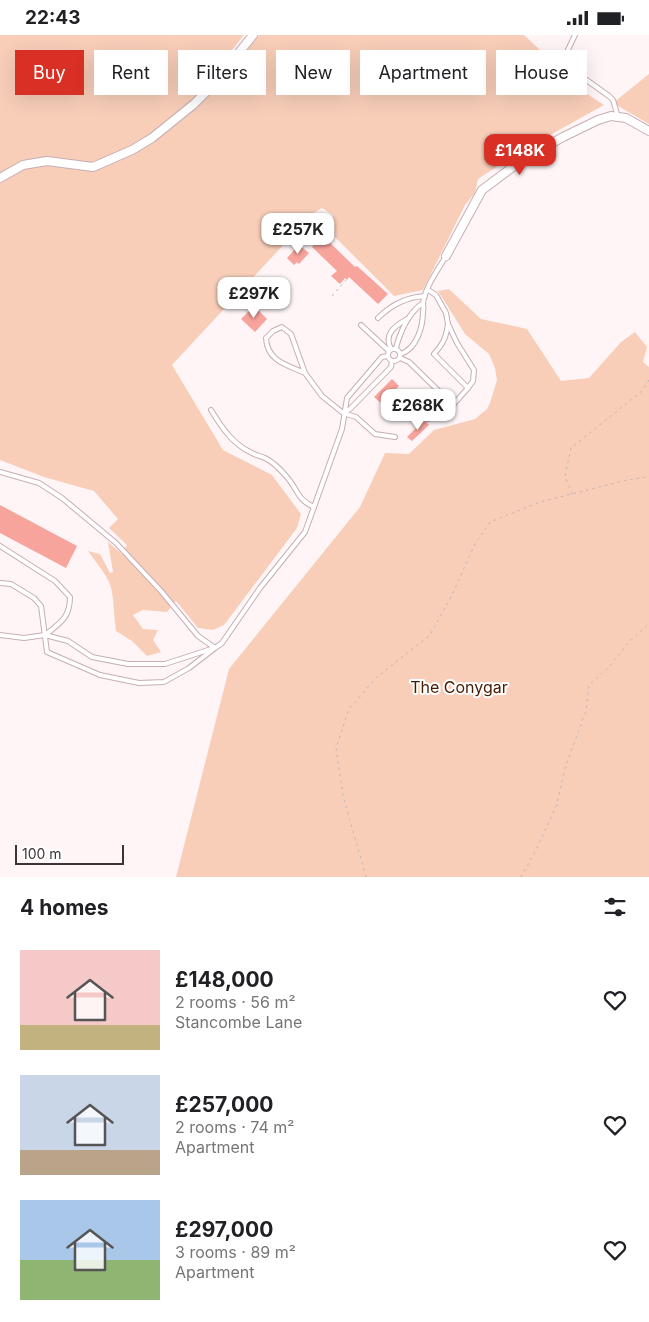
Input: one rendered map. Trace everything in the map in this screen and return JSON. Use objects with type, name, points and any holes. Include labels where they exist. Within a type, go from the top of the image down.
[{"type":"street","points":[[0,178],[24,165],[47,161],[73,166],[93,167],[132,150],[152,138],[194,104],[213,85],[254,35]]},
{"type":"street","points":[[446,256],[482,190],[522,160],[563,137],[598,120],[612,116],[626,118],[649,131]]},
{"type":"lane","points":[[575,35],[564,64],[609,96],[614,101],[618,117]]},
{"type":"lane","points":[[392,361],[397,361],[400,356],[409,351],[420,333],[425,296],[446,256]]},
{"type":"lane","points":[[428,290],[436,295],[446,313],[448,324],[443,345],[434,354],[468,388]]},
{"type":"lane","points":[[378,318],[388,307],[425,296]]},
{"type":"lane","points":[[388,356],[409,318],[416,308],[423,303]]},
{"type":"lane","points":[[392,349],[387,339],[389,334],[397,325],[409,318]]},
{"type":"lane","points":[[361,325],[410,362],[453,405],[473,381],[474,370],[448,324]]},
{"type":"lane","points":[[305,373],[278,361],[271,355],[266,347],[266,338],[273,331],[282,327],[291,334],[305,373],[322,396],[343,413],[356,417],[375,434],[395,437]]},
{"type":"lane","points":[[343,413],[350,409],[391,367],[392,361],[388,356]]},
{"type":"lane","points":[[0,583],[11,584],[34,598],[41,606],[47,652],[100,675],[139,683],[164,681],[189,668],[222,643],[260,588],[305,532],[342,429],[343,413],[347,398],[382,357],[388,356]]},
{"type":"lane","points":[[417,409],[428,419],[448,400]]},
{"type":"lane","points":[[211,410],[224,432],[250,452],[276,465],[293,484],[301,500],[314,507]]},
{"type":"lane","points":[[0,472],[39,483],[62,498],[116,543],[161,591],[198,637],[215,648]]},
{"type":"lane","points":[[0,547],[55,581],[70,597],[70,608],[64,620],[45,635]]},
{"type":"lane","points":[[0,635],[24,638],[45,635],[68,641],[92,657],[128,664],[166,664],[215,648]]},
{"type":"path","points":[[332,296],[346,280]]},
{"type":"path","points":[[572,494],[565,476],[571,448],[642,391],[649,380]]},
{"type":"path","points":[[366,877],[343,796],[336,749],[349,709],[377,677],[430,635],[452,595],[474,544],[490,522],[540,502],[628,480],[649,477]]},
{"type":"path","points":[[521,877],[556,807],[566,765],[586,711],[589,685],[609,667],[629,642],[649,624]]},
{"type":"green space","points":[[0,35],[244,35],[232,50],[178,50],[178,95],[266,95],[266,50],[246,50],[259,35],[524,35],[540,50],[496,50],[496,95],[587,94],[604,105],[516,154],[478,179],[475,193],[465,205],[423,290],[394,296],[331,233],[333,215],[322,208],[312,214],[172,365],[223,450],[272,475],[301,514],[297,528],[224,625],[213,630],[198,628],[176,601],[167,612],[143,610],[133,615],[143,629],[158,630],[153,640],[161,652],[147,656],[132,641],[116,631],[111,586],[88,551],[100,554],[110,573],[113,572],[108,542],[122,554],[127,545],[109,528],[118,519],[94,491],[44,477],[0,460]]},
{"type":"green space","points":[[649,74],[649,124],[613,103]]},
{"type":"green space","name":"The Conygar","points":[[449,289],[481,319],[527,329],[561,381],[589,378],[621,342],[635,332],[647,347],[643,362],[649,367],[649,877],[176,877],[229,669],[360,507],[385,453],[409,454],[434,430],[475,419],[487,409],[490,403],[497,380],[495,368],[489,354],[465,334],[438,291]]},
{"type":"building","points":[[321,237],[324,240],[325,238],[355,267],[357,266],[388,294],[378,304],[349,277],[347,280],[345,278],[340,284],[331,276],[337,271],[312,247]]},
{"type":"building","points":[[299,245],[309,253],[299,264],[297,262],[294,265],[287,258]]},
{"type":"building","points":[[254,306],[267,319],[255,332],[241,319]]},
{"type":"building","points":[[392,379],[399,386],[382,404],[374,397]]},
{"type":"building","points":[[424,420],[429,425],[412,441],[407,437]]},
{"type":"building","points":[[0,505],[77,546],[66,568],[0,533]]}]
